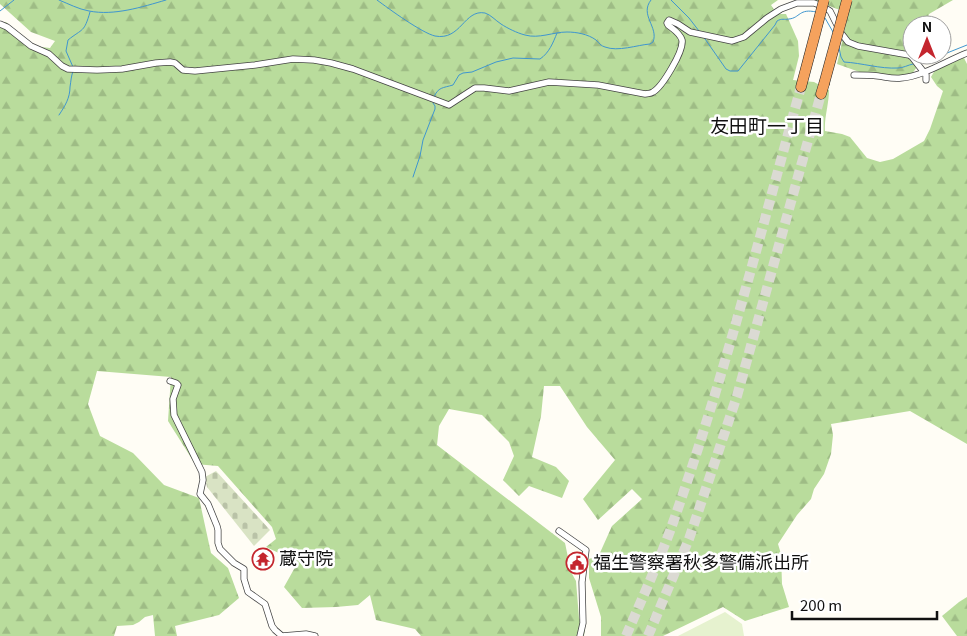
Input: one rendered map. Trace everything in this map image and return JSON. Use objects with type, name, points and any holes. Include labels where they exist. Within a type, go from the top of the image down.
[{"type":"highway","points":[[801,87],[824,0]]},
{"type":"highway","points":[[823,89],[846,0]]},
{"type":"street","points":[[0,24],[7,27],[30,46],[49,54],[68,69],[122,70],[170,62],[186,70],[195,71],[293,59],[314,60],[353,69],[447,105],[475,88],[509,91],[549,82],[598,85],[646,94],[650,93],[656,90],[681,50],[681,37],[668,25],[667,21],[673,21],[690,32],[728,41],[744,37],[781,9],[797,3],[809,2],[830,11],[844,38],[852,44],[910,55],[926,75],[926,80]]},
{"type":"street","points":[[854,75],[873,75],[900,79],[967,53]]},
{"type":"street","points":[[170,381],[178,385],[174,399],[174,416],[202,472],[200,494],[208,504],[217,526],[220,549],[234,564],[244,569],[244,578],[248,592],[265,604],[274,630],[282,636],[306,634],[315,636]]},
{"type":"street","points":[[559,531],[586,550],[582,582],[583,623],[580,636]]},
{"type":"green space","points":[[0,0],[778,0],[771,5],[777,14],[786,14],[798,41],[799,56],[793,80],[814,82],[829,90],[825,131],[850,137],[867,158],[880,162],[893,159],[924,141],[943,91],[931,77],[938,65],[952,65],[952,57],[967,50],[964,58],[967,64],[967,444],[910,411],[831,424],[833,435],[831,454],[824,474],[814,489],[811,499],[797,515],[778,544],[781,554],[782,584],[789,607],[745,621],[723,607],[663,636],[601,636],[601,617],[589,578],[589,559],[599,555],[612,526],[642,499],[632,489],[598,520],[583,499],[615,460],[587,427],[560,386],[544,386],[541,416],[532,457],[556,467],[569,481],[562,498],[529,486],[519,496],[503,480],[514,456],[509,442],[482,415],[449,409],[439,426],[437,445],[565,543],[571,572],[576,581],[579,618],[585,629],[584,636],[421,636],[415,629],[376,620],[370,595],[358,605],[302,608],[284,587],[298,562],[266,547],[276,539],[272,527],[218,466],[195,464],[168,421],[171,377],[97,371],[88,404],[100,436],[133,453],[164,485],[199,498],[211,553],[228,568],[239,598],[219,615],[175,626],[177,636],[155,636],[153,615],[145,617],[133,625],[117,626],[114,636],[0,636],[0,24],[6,22],[33,46],[50,48],[55,41],[31,32],[0,4]]},
{"type":"green space","points":[[814,0],[953,0],[929,15],[902,15],[902,65],[918,65],[912,74],[898,77],[868,75],[837,64],[849,11],[837,9]]},
{"type":"green space","points":[[216,471],[270,530],[254,546],[207,487],[205,477]]},
{"type":"green space","points":[[967,597],[967,636],[957,636],[942,616]]},
{"type":"green space","points":[[725,612],[742,624],[744,636],[678,636]]},
{"type":"waterway","points":[[0,11],[14,0]]},
{"type":"waterway","points":[[59,0],[77,8],[99,12],[128,10],[166,0]]},
{"type":"waterway","points":[[377,0],[414,26],[435,36],[451,34],[472,16],[478,13],[485,13],[515,32],[525,35],[536,36],[562,32],[578,33],[593,38],[604,47],[616,49],[653,42],[654,31],[647,11],[651,0]]},
{"type":"waterway","points":[[671,0],[699,31]]},
{"type":"waterway","points":[[703,36],[726,69],[738,71],[777,21],[793,18],[806,11],[816,12]]},
{"type":"waterway","points":[[73,67],[66,51],[68,40],[84,27],[90,12]]},
{"type":"waterway","points":[[823,17],[833,32]]},
{"type":"waterway","points":[[434,97],[439,90],[453,85],[459,75],[463,73],[472,72],[496,62],[513,58],[540,59],[548,51],[557,33]]},
{"type":"waterway","points":[[952,51],[967,45]]},
{"type":"waterway","points":[[839,48],[844,62],[891,68],[910,65]]},
{"type":"waterway","points":[[59,115],[68,98],[73,71]]},
{"type":"waterway","points":[[413,177],[423,140],[435,109],[433,103]]},
{"type":"tunnel","points":[[626,636],[670,531],[707,421],[740,310],[801,87]]},
{"type":"tunnel","points":[[648,636],[689,539],[737,396],[821,94]]},
{"type":"place","name":"蔵守院","points":[[263,559]]},
{"type":"place","name":"福生警察署秋多警備派出所","points":[[577,563]]},
{"type":"district","name":"友田町一丁目","points":[[767,126]]}]
